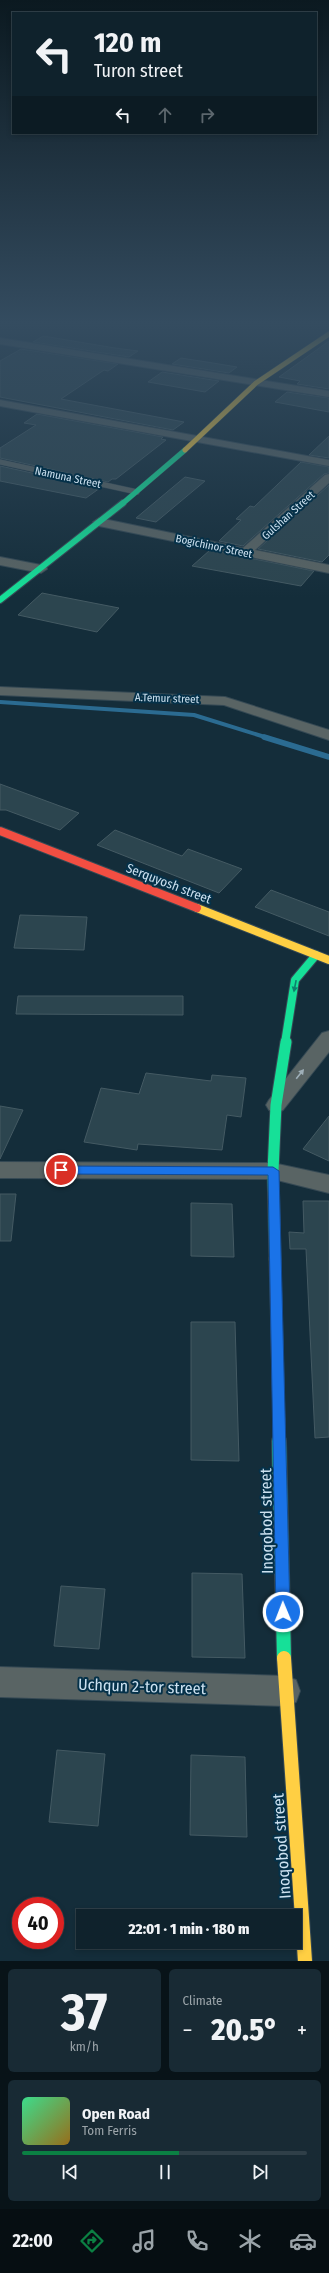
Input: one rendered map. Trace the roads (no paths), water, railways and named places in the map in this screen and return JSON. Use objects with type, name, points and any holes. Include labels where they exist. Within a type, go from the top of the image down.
[{"type":"street","points":[[71,416],[329,463]]},
{"type":"street","points":[[0,600],[137,492],[222,416]]},
{"type":"street","name":"Gulshan Street","points":[[246,552],[329,477]]},
{"type":"street","name":"Bogichinor Street","points":[[100,522],[329,569]]},
{"type":"street","points":[[0,561],[41,569]]},
{"type":"street","name":"A.Temur street","points":[[0,691],[225,701],[329,735]]},
{"type":"street","name":"Serquyosh street","points":[[0,831],[329,960]]},
{"type":"street","name":"Inoqobod street","points":[[305,1961],[285,1691],[273,1171],[276,1105],[296,980],[316,955]]},
{"type":"street","points":[[276,1105],[329,1038]]},
{"type":"street","points":[[0,1170],[273,1171],[329,1184]]},
{"type":"street","name":"Uchqun 2-tor street","points":[[0,1682],[285,1691]]},
{"type":"lane","name":"Namuna Street","points":[[0,462],[137,492]]},
{"type":"waterway","points":[[0,702],[194,715],[268,738]]},
{"type":"waterway","points":[[264,737],[329,757]]}]
